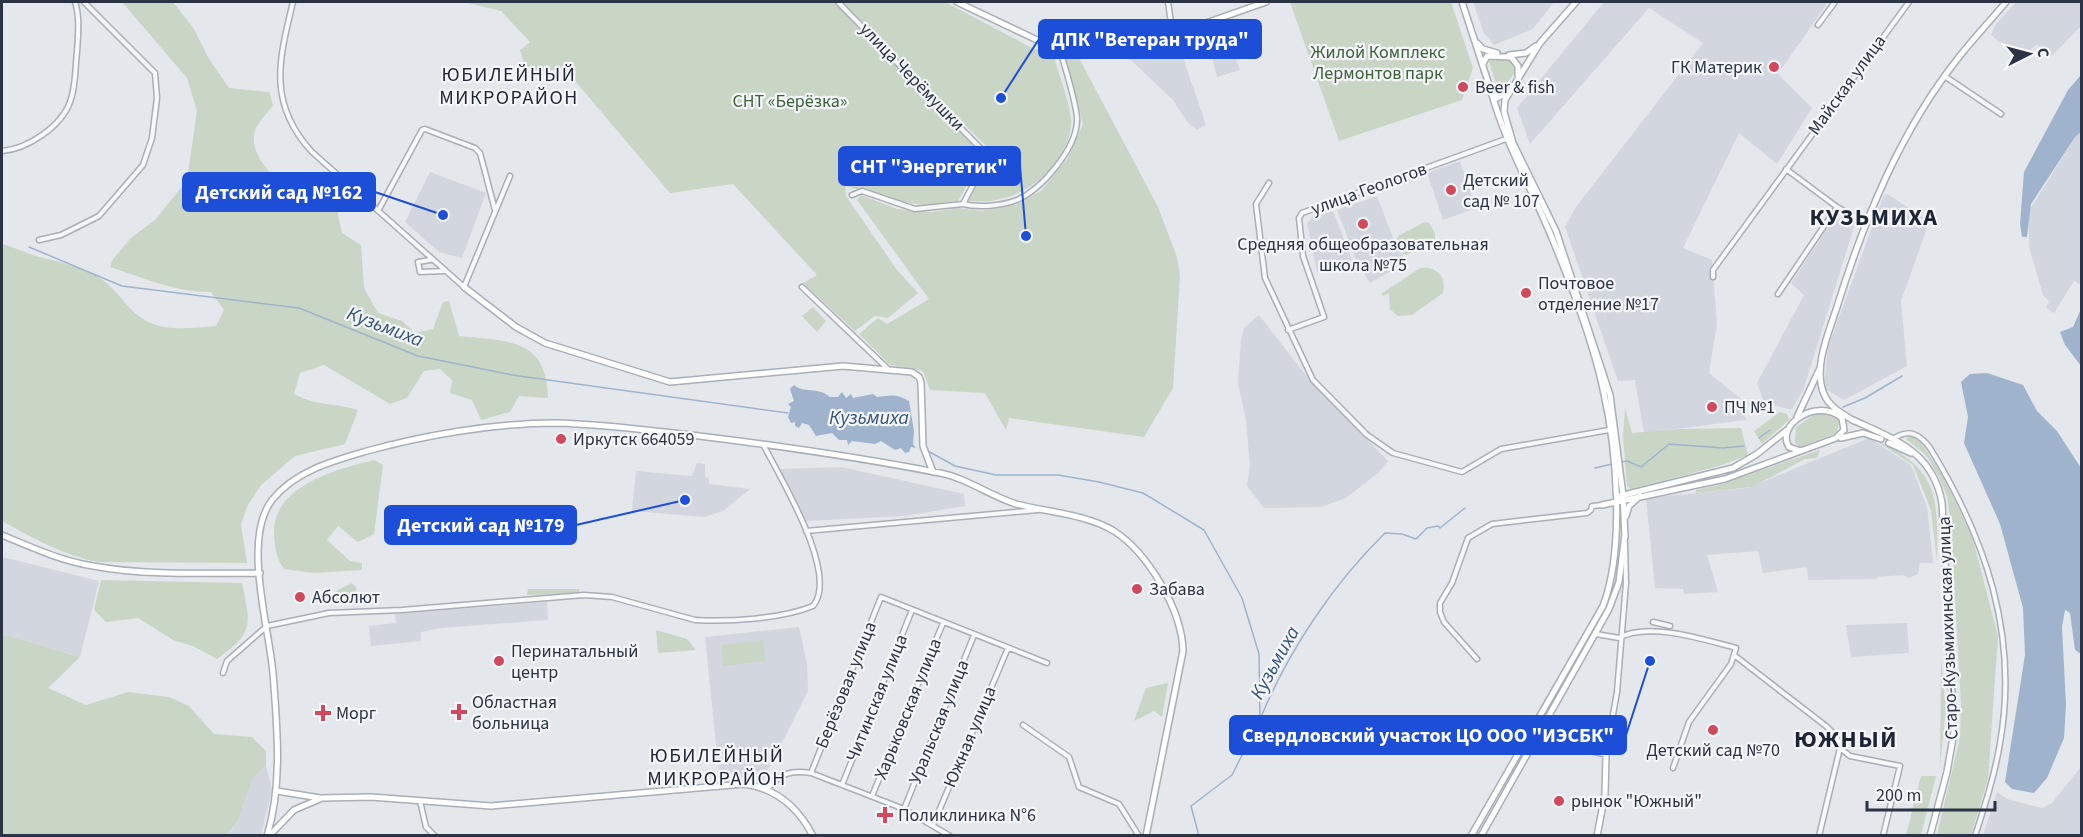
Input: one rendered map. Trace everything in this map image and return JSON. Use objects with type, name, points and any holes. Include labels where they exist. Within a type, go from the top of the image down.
[{"type":"main road","points":[[957,2],[1037,40],[1057,40],[1105,28],[1172,31],[1200,26],[1266,2]]},
{"type":"main road","points":[[1462,2],[1506,139],[1553,239],[1603,389],[1623,498],[1625,537]]},
{"type":"main road","points":[[1491,91],[1500,98],[1512,87],[1540,43],[1576,2]]},
{"type":"main road","name":"Старо-Кузьмихинская улица","points":[[1930,836],[1947,772],[1954,723],[1946,616],[1942,503],[1935,476],[1923,459],[1911,449],[1854,421],[1828,402],[1823,392],[1821,364],[1828,333],[1865,222],[1898,153],[1958,57],[2006,2]]},
{"type":"main road","points":[[1471,836],[1603,606],[1615,563],[1616,500],[1614,414],[1605,377],[1556,231],[1513,143],[1504,117],[1505,100],[1517,78],[1518,66],[1516,61],[1505,55],[1483,49],[1474,39]]},
{"type":"main road","points":[[1483,64],[1487,56],[1526,53],[1540,43]]},
{"type":"main road","points":[[464,287],[516,327],[545,344],[660,380],[688,382],[843,366],[912,372],[919,377],[923,446],[933,472]]},
{"type":"main road","points":[[1801,451],[1787,444],[1789,428],[1806,403],[1821,364]]},
{"type":"main road","points":[[1821,378],[1821,395],[1826,405],[1833,411]]},
{"type":"main road","points":[[1602,504],[1725,470],[1757,454],[1812,410],[1833,411]]},
{"type":"main road","name":"Старо-Кузьмихинская улица","points":[[1833,411],[1854,421]]},
{"type":"main road","points":[[1834,440],[1844,430],[1840,416]]},
{"type":"main road","points":[[268,836],[277,791],[273,676],[260,573],[259,540],[263,517],[283,489],[296,479],[325,464],[402,441],[524,424],[554,423],[608,426],[762,444],[933,472],[957,478],[999,498],[1040,510],[1093,521],[1123,539],[1141,555],[1175,612],[1182,631],[1183,651],[1146,836]]},
{"type":"main road","name":"Старо-Кузьмихинская улица","points":[[1623,498],[1725,479],[1834,440],[1866,434],[1889,440]]},
{"type":"main road","points":[[1757,454],[1767,455],[1768,461],[1765,465]]},
{"type":"main road","points":[[1481,836],[1596,634],[1619,582],[1627,511],[1640,496]]},
{"type":"main road","points":[[2,535],[46,553],[93,566],[138,571],[260,573]]},
{"type":"main road","points":[[1542,728],[1552,741]]},
{"type":"main road","points":[[1529,732],[1536,738],[1606,754],[1605,794],[1598,836]]},
{"type":"main road","points":[[1520,748],[1527,754]]},
{"type":"main road","points":[[277,791],[322,798],[500,806],[729,784],[767,789],[789,804],[813,836]]},
{"type":"main road","points":[[268,836],[294,810],[322,798]]},
{"type":"street","points":[[2,151],[18,147],[47,131],[68,107],[73,90],[78,40],[75,2]]},
{"type":"street","points":[[39,240],[61,236],[99,216],[142,165],[152,138],[158,91],[155,73],[84,2]]},
{"type":"street","points":[[293,2],[284,37],[279,82],[285,108],[307,146],[431,260],[464,287],[510,176]]},
{"type":"street","name":"улица Черёмушки","points":[[838,2],[988,156],[963,204]]},
{"type":"street","points":[[1168,2],[1172,31]]},
{"type":"street","points":[[1818,25],[1835,2]]},
{"type":"street","name":"Майская улица","points":[[1713,277],[1713,270],[1909,2]]},
{"type":"street","points":[[852,195],[861,192],[915,209],[963,204],[983,207],[1018,200],[1030,191],[1066,154],[1077,121],[1057,40]]},
{"type":"street","points":[[1946,77],[2001,114]]},
{"type":"street","points":[[378,211],[422,130],[425,129],[480,153],[496,211]]},
{"type":"street","name":"улица Геологов","points":[[1288,330],[1324,317],[1304,256],[1299,218],[1302,213],[1506,139]]},
{"type":"street","points":[[1786,169],[1837,207],[1865,222]]},
{"type":"street","points":[[1269,183],[1257,204],[1265,278],[1313,380],[1366,435],[1398,455],[1462,472],[1500,449],[1609,430]]},
{"type":"street","points":[[1778,294],[1837,207]]},
{"type":"street","points":[[431,260],[418,262],[420,272],[444,271]]},
{"type":"street","points":[[802,287],[886,368]]},
{"type":"street","points":[[1889,440],[1903,433],[1916,434],[1924,438],[1941,465],[1980,544],[1998,602],[2006,653],[2006,688],[2000,744],[1975,836]]},
{"type":"street","points":[[223,673],[227,661],[267,627],[329,613],[402,610],[584,595],[612,597],[695,620],[719,620],[787,613],[813,606],[819,593],[818,567],[806,531],[762,444]]},
{"type":"street","points":[[1477,659],[1444,622],[1440,612],[1440,603],[1452,583],[1467,538],[1492,524],[1587,513],[1592,510],[1592,506],[1602,504]]},
{"type":"street","points":[[806,531],[1001,516],[1040,510]]},
{"type":"street","points":[[1606,754],[1617,692],[1619,638],[1626,583],[1625,537]]},
{"type":"street","name":"Берёзовая улица","points":[[811,773],[881,597],[912,610]]},
{"type":"street","points":[[912,610],[1047,663]]},
{"type":"street","name":"Читинская улица","points":[[842,785],[912,610]]},
{"type":"street","points":[[1653,622],[1670,626]]},
{"type":"street","name":"Харьковская улица","points":[[872,796],[943,623]]},
{"type":"street","points":[[1596,634],[1619,638],[1639,631],[1673,634],[1736,648],[1731,664],[1689,722],[1672,768]]},
{"type":"street","name":"Уральская улица","points":[[904,809],[974,635]]},
{"type":"street","name":"Южная улица","points":[[933,825],[1008,648]]},
{"type":"street","points":[[1734,655],[1837,737],[1840,748],[1819,836]]},
{"type":"street","points":[[1023,725],[1069,757],[1079,787],[1119,804],[1139,836]]},
{"type":"street","points":[[1840,748],[1850,756],[1900,766],[1883,836]]},
{"type":"street","points":[[767,789],[782,774],[795,771],[811,773],[904,809],[950,836]]},
{"type":"street","points":[[420,801],[425,825],[435,836]]},
{"type":"shaded area","points":[[1473,2],[1554,2],[1533,29],[1494,45],[1484,33]]},
{"type":"shaded area","points":[[1604,2],[1828,2],[1778,74],[1812,108],[1777,164],[1739,133],[1683,248],[1712,260],[1717,324],[1709,373],[1741,399],[1746,420],[1644,433],[1635,380],[1618,381],[1565,227],[1576,207],[1703,43],[1649,8],[1530,144],[1517,108]]},
{"type":"shaded area","points":[[2016,2],[2081,2],[2081,26],[2051,57],[2036,44],[2021,61],[1991,35],[1996,24]]},
{"type":"shaded area","points":[[1222,22],[1240,70],[1217,77],[1210,49],[1191,48],[1181,52],[1206,125],[1197,130],[1187,122],[1173,100],[1113,43],[1115,33],[1175,34],[1180,38]]},
{"type":"shaded area","points":[[2081,132],[2081,280],[2079,284],[2074,281],[2054,313],[2046,308],[2049,301],[2043,295],[2029,247],[2029,211],[2075,137]]},
{"type":"shaded area","name":"Детский сад № 107","points":[[1460,161],[1476,208],[1443,220],[1427,173]]},
{"type":"shaded area","points":[[430,172],[486,193],[462,258],[439,252],[405,222]]},
{"type":"shaded area","points":[[1887,194],[1926,219],[1927,228],[1901,301],[1907,366],[1844,400],[1824,388],[1828,347],[1884,195]]},
{"type":"shaded area","points":[[1377,196],[1395,243],[1407,262],[1370,283],[1357,262],[1337,210]]},
{"type":"shaded area","points":[[1333,211],[1352,260],[1317,272],[1307,223],[1312,218]]},
{"type":"shaded area","points":[[1835,217],[1855,224],[1803,391],[1791,410],[1764,402],[1757,383],[1804,295],[1791,283]]},
{"type":"shaded area","points":[[1259,315],[1311,382],[1388,461],[1378,473],[1346,498],[1321,507],[1264,508],[1247,486],[1250,466],[1246,420],[1238,384],[1241,339],[1244,328]]},
{"type":"shaded area","points":[[1869,438],[1911,465],[1927,507],[1933,563],[1920,563],[1918,574],[1909,578],[1903,575],[1877,577],[1877,579],[1808,580],[1807,567],[1763,573],[1758,551],[1707,555],[1718,592],[1684,594],[1683,589],[1655,588],[1646,498],[1748,488]]},
{"type":"shaded area","points":[[697,463],[705,464],[705,477],[709,478],[709,484],[750,489],[723,511],[704,517],[632,511],[636,471],[692,476]]},
{"type":"shaded area","points":[[841,467],[964,494],[965,506],[904,516],[806,521],[780,469]]},
{"type":"shaded area","points":[[3,557],[99,581],[80,657],[2,634]]},
{"type":"shaded area","points":[[547,602],[548,620],[441,628],[421,632],[421,641],[371,646],[369,626],[396,623],[395,614]]},
{"type":"shaded area","points":[[1907,623],[1909,653],[1851,657],[1846,625]]},
{"type":"shaded area","points":[[799,627],[807,664],[808,691],[762,782],[744,780],[720,783],[705,637]]},
{"type":"shaded area","points":[[2081,761],[2081,835],[1983,835],[1997,792],[2007,799],[2042,808],[2052,803],[2080,768]]},
{"type":"shaded area","points":[[266,766],[272,790],[261,835],[227,836],[238,820],[252,780]]},
{"type":"green space","points":[[122,2],[173,2],[194,29],[208,57],[229,88],[269,92],[273,105],[256,128],[255,149],[275,178],[302,198],[314,192],[335,201],[342,233],[361,245],[364,288],[378,313],[402,321],[415,333],[433,329],[443,302],[449,301],[459,336],[508,342],[532,353],[546,378],[548,398],[519,396],[510,412],[481,420],[472,400],[450,393],[452,380],[440,369],[424,371],[407,398],[390,404],[324,365],[300,373],[294,394],[310,401],[358,410],[345,444],[295,456],[261,485],[248,505],[241,524],[247,563],[98,562],[36,540],[2,521],[2,244],[90,272],[110,286],[137,314],[157,325],[168,328],[216,326],[224,310],[211,292],[172,287],[110,267],[113,259],[131,238],[156,219],[187,180],[197,111],[187,78]]},
{"type":"green space","name":"СНТ «Берёзка»","points":[[464,2],[835,2],[985,154],[958,201],[924,205],[897,201],[845,186],[846,196],[897,270],[918,293],[888,318],[875,316],[855,331],[803,283],[817,275],[733,184],[670,193],[565,69],[526,72],[520,50],[530,42],[501,11]]},
{"type":"green space","points":[[842,2],[945,2],[1032,48],[1053,53],[1071,119],[1067,142],[1059,158],[1034,184],[1018,193],[983,202],[966,200],[992,152]]},
{"type":"green space","name":"Жилой Комплекс Лермонтов парк","points":[[1290,2],[1451,2],[1473,68],[1462,100],[1339,141]]},
{"type":"green space","points":[[1071,43],[1158,207],[1177,257],[1180,276],[1173,388],[1144,437],[1009,418],[1006,430],[985,393],[930,390],[923,371],[890,365],[859,334],[878,318],[887,324],[929,299],[857,200],[861,195],[897,209],[933,212],[958,208],[982,211],[1018,204],[1042,190],[1068,158],[1083,124],[1064,51]]},
{"type":"green space","points":[[1502,57],[1513,62],[1515,72],[1499,94],[1489,61]]},
{"type":"green space","points":[[1425,222],[1429,223],[1435,233],[1435,239],[1407,255],[1403,254],[1397,242],[1398,236]]},
{"type":"green space","points":[[1420,268],[1431,269],[1439,274],[1443,282],[1443,293],[1412,315],[1398,316],[1390,309],[1389,293],[1383,296],[1381,294]]},
{"type":"green space","points":[[813,307],[826,321],[817,332],[802,316]]},
{"type":"green space","points":[[1625,408],[1632,433],[1741,428],[1748,455],[1722,465],[1631,490],[1627,485],[1623,436]]},
{"type":"green space","points":[[1780,412],[1787,414],[1789,420],[1762,444],[1754,431]]},
{"type":"green space","points":[[1818,412],[1829,413],[1837,417],[1839,424],[1836,433],[1800,447],[1795,442],[1796,427]]},
{"type":"green space","points":[[1910,436],[1919,439],[1944,478],[1972,536],[1998,636],[1988,779],[1971,835],[1937,835],[1960,737],[1961,705],[1951,526],[1947,496],[1939,477],[1926,455],[1906,439]]},
{"type":"green space","points":[[1872,438],[1911,461],[1930,486],[1937,518],[1937,562],[1931,510],[1913,465]]},
{"type":"green space","points":[[1820,450],[1817,458],[1805,459],[1752,487],[1696,493],[1696,490],[1719,485]]},
{"type":"green space","points":[[374,460],[383,465],[374,534],[358,542],[338,526],[327,540],[350,561],[362,563],[362,570],[314,573],[284,569],[276,553],[274,534],[276,517],[284,503],[309,482]]},
{"type":"green space","points":[[101,580],[242,583],[247,609],[247,627],[238,642],[217,659],[193,646],[173,640],[138,618],[106,622],[94,610]]},
{"type":"green space","points":[[352,583],[357,588],[349,602],[338,603],[332,599],[336,591]]},
{"type":"green space","points":[[528,589],[579,589],[579,594],[527,595]]},
{"type":"green space","points":[[656,630],[687,639],[696,650],[658,653]]},
{"type":"green space","points":[[2,634],[80,657],[48,688],[86,705],[128,692],[169,697],[189,706],[214,734],[252,737],[266,751],[266,766],[252,780],[238,820],[227,835],[2,835]]},
{"type":"green space","points":[[763,640],[765,661],[723,666],[721,645]]},
{"type":"green space","points":[[1941,660],[1946,709],[1940,766]]},
{"type":"green space","points":[[1168,683],[1162,717],[1154,711],[1134,721],[1146,688]]},
{"type":"green space","points":[[1921,776],[1936,776],[1921,835],[1906,835]]},
{"type":"water","points":[[2081,75],[2081,132],[2075,137],[2031,204],[2027,237],[2022,237],[2020,224],[2024,172],[2068,90]]},
{"type":"water","points":[[2081,309],[2081,366],[2065,345],[2060,332],[2073,327]]},
{"type":"water","points":[[1987,373],[2023,385],[2037,411],[2057,431],[2081,468],[2081,654],[2075,650],[2070,613],[2065,610],[2062,627],[2066,705],[2064,738],[2047,778],[2034,793],[2012,789],[2005,782],[2025,655],[2023,608],[2000,524],[1964,443],[1968,417],[1961,382],[1970,374]]},
{"type":"water","name":"Кузьмиха","points":[[794,385],[830,397],[838,397],[842,392],[846,398],[851,394],[853,398],[873,394],[877,397],[904,398],[909,401],[914,431],[913,444],[916,448],[911,447],[909,452],[905,453],[901,448],[895,450],[881,441],[875,444],[852,441],[848,445],[847,440],[839,440],[832,433],[816,436],[809,425],[802,423],[799,428],[795,426],[795,422],[791,423],[788,417],[791,407],[788,404],[794,401],[790,389]]},
{"type":"waterway","name":"Кузьмиха","points":[[29,247],[122,286],[299,308],[418,356],[512,375],[788,413]]},
{"type":"waterway","points":[[1843,407],[1865,398],[1902,376]]},
{"type":"waterway","points":[[1759,438],[1770,430]]},
{"type":"waterway","name":"Кузьмиха","points":[[1622,462],[1627,461],[1641,467],[1669,444],[1723,448],[1744,446]]},
{"type":"waterway","name":"Кузьмиха","points":[[928,451],[955,466],[996,475],[1058,475],[1143,493],[1204,530],[1242,598],[1259,654],[1260,718]]},
{"type":"waterway","name":"Кузьмиха","points":[[1595,468],[1612,464]]},
{"type":"waterway","name":"Кузьмиха","points":[[1261,717],[1285,667],[1314,619],[1348,574],[1385,533],[1402,534],[1416,539],[1427,528],[1438,526],[1440,528],[1465,508]]},
{"type":"waterway","name":"Кузьмиха","points":[[1199,836],[1191,806],[1232,775],[1248,743]]},
{"type":"place","name":"ГК Материк","points":[[1774,67]]},
{"type":"place","name":"Beer & fish","points":[[1463,87]]},
{"type":"place","name":"ДПК \"Ветеран труда\"","points":[[1001,98]]},
{"type":"place","name":"Детский сад № 107","points":[[1451,190]]},
{"type":"place","name":"Детский сад №162","points":[[443,215]]},
{"type":"place","name":"Средняя общеобразовательная школа №75","points":[[1363,224]]},
{"type":"place","name":"СНТ \"Энергетик\"","points":[[1026,236]]},
{"type":"place","name":"Почтовое отделение №17","points":[[1526,293]]},
{"type":"place","name":"ПЧ №1","points":[[1712,407]]},
{"type":"place","name":"Иркутск 664059","points":[[561,439]]},
{"type":"place","name":"Детский сад №179","points":[[685,500]]},
{"type":"place","name":"Забава","points":[[1137,589]]},
{"type":"place","name":"Абсолют","points":[[300,597]]},
{"type":"place","name":"Перинатальный центр","points":[[499,661]]},
{"type":"place","name":"Свердловский участок ЦО ООО \"ИЭСБК\"","points":[[1650,661]]},
{"type":"place","name":"Областная больница","points":[[459,712]]},
{"type":"place","name":"Морг","points":[[323,713]]},
{"type":"place","name":"Детский сад №70","points":[[1713,730]]},
{"type":"place","name":"рынок \"Южный\"","points":[[1559,801]]},
{"type":"place","name":"Поликлиника N°6","points":[[885,815]]},
{"type":"district","name":"ЮБИЛЕЙНЫЙ МИКРОРАЙОН","points":[[509,86]]},
{"type":"district","name":"КУЗЬМИХА","points":[[1874,217]]},
{"type":"district","name":"ЮЖНЫЙ","points":[[1846,739]]},
{"type":"district","name":"ЮБИЛЕЙНЫЙ МИКРОРАЙОН","points":[[717,768]]}]
